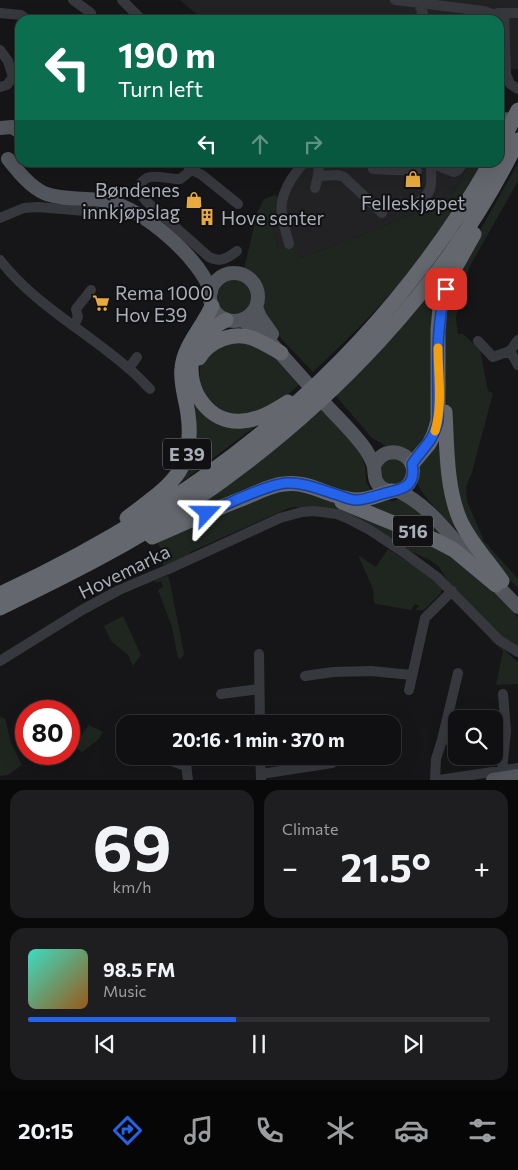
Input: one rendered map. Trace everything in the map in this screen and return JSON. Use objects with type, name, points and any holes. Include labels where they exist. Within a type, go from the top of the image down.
[{"type":"highway","points":[[504,138],[518,110]]},
{"type":"highway","name":"E 39","points":[[412,471],[429,444],[438,421],[438,330],[440,308],[446,289],[451,275],[513,164],[516,144]]},
{"type":"highway","name":"E 39","points":[[504,166],[516,144]]},
{"type":"highway","name":"E 39","points":[[0,594],[74,565],[105,556],[193,502],[257,445],[361,339],[416,275],[453,224],[487,167]]},
{"type":"highway","name":"E 39","points":[[257,445],[333,388],[404,313],[464,234],[504,167]]},
{"type":"highway","name":"E 39","points":[[0,608],[74,565],[171,484],[178,474],[189,448],[190,432],[182,376],[183,360],[206,319],[211,299]]},
{"type":"highway","name":"E 39","points":[[226,320],[211,329],[200,343],[192,360],[193,386],[205,407],[224,419],[242,421],[271,413],[291,401],[334,366]]},
{"type":"highway","points":[[192,370],[206,348],[217,341],[231,337],[251,337],[281,354]]},
{"type":"highway","name":"E 39","points":[[439,386],[444,407],[450,482],[460,520],[499,583]]},
{"type":"highway","name":"E 39","points":[[74,565],[107,561],[152,537],[271,487],[284,484],[296,483],[310,486],[321,491],[356,500],[395,491]]},
{"type":"highway","name":"516","points":[[321,491],[331,497],[437,541],[454,550],[499,583]]},
{"type":"main road","points":[[504,119],[518,120]]},
{"type":"main road","points":[[504,127],[518,124]]},
{"type":"main road","points":[[18,167],[32,185],[43,192],[56,196],[108,201],[123,206],[152,224],[189,257],[207,279],[211,299],[220,317],[234,322],[242,320],[253,312],[256,307]]},
{"type":"main road","points":[[25,167],[32,185]]},
{"type":"main road","points":[[189,257],[216,271],[230,274]]},
{"type":"main road","points":[[211,299],[216,281],[230,274]]},
{"type":"main road","name":"516","points":[[230,274],[244,275],[255,285],[258,300],[256,307],[266,327],[296,365],[342,416],[386,453],[401,453],[407,458],[416,489],[518,607]]},
{"type":"main road","name":"516","points":[[242,320],[261,332],[281,354],[296,365]]},
{"type":"main road","name":"516","points":[[342,416],[374,466],[373,474],[380,486],[409,496],[422,505],[499,583],[518,598]]},
{"type":"main road","points":[[374,466],[377,460],[386,453]]},
{"type":"main road","name":"516","points":[[395,491],[404,488],[412,471]]},
{"type":"main road","points":[[498,775],[518,776]]},
{"type":"street","points":[[73,0],[91,13]]},
{"type":"street","points":[[122,0],[137,15]]},
{"type":"street","points":[[395,0],[484,11],[490,15]]},
{"type":"street","points":[[418,3],[423,13],[422,15]]},
{"type":"street","points":[[0,13],[21,15]]},
{"type":"street","points":[[514,15],[506,74],[510,84],[518,89]]},
{"type":"street","points":[[0,50],[8,61],[13,77],[7,84],[0,87]]},
{"type":"street","points":[[189,167],[186,175],[180,179],[160,176],[147,178],[140,183],[139,190],[141,194],[146,201],[213,259],[222,260],[238,250]]},
{"type":"street","points":[[190,167],[238,204]]},
{"type":"street","points":[[289,244],[282,214],[282,196],[300,167]]},
{"type":"street","points":[[315,188],[319,167]]},
{"type":"street","points":[[374,167],[373,169],[417,171]]},
{"type":"street","points":[[416,204],[426,198],[431,190],[430,167]]},
{"type":"street","points":[[441,167],[454,172],[460,167]]},
{"type":"street","points":[[318,176],[338,174],[344,177],[382,213]]},
{"type":"street","points":[[0,218],[24,208],[38,207],[98,212]]},
{"type":"street","points":[[0,260],[17,280],[42,302],[129,368],[150,389]]},
{"type":"street","points":[[74,326],[78,318],[76,309],[91,290]]},
{"type":"street","points":[[478,341],[493,357],[510,351],[518,340]]},
{"type":"street","points":[[510,351],[518,365]]},
{"type":"street","points":[[129,368],[137,357]]},
{"type":"street","name":"Hovemarka","points":[[0,661],[82,610],[119,590],[280,518],[314,511],[337,514],[370,530],[427,568],[499,640],[518,652]]},
{"type":"street","points":[[409,690],[425,618],[452,591]]},
{"type":"street","points":[[260,654],[260,715]]},
{"type":"street","points":[[305,676],[333,672],[371,671],[412,675]]},
{"type":"street","points":[[435,780],[436,759],[458,673]]},
{"type":"street","points":[[221,694],[259,689]]},
{"type":"street","points":[[498,775],[506,730],[503,694]]},
{"type":"street","points":[[442,740],[448,740]]},
{"type":"street","points":[[186,765],[188,780]]},
{"type":"street","points":[[261,777],[322,765]]},
{"type":"street","points":[[439,780],[498,775],[518,768]]},
{"type":"shaded area","points":[[180,0],[518,0],[518,69],[504,70],[504,15],[197,15]]},
{"type":"shaded area","points":[[518,163],[518,181],[471,264],[461,288],[456,318],[458,334],[463,334],[480,350],[488,391],[493,393],[472,472],[466,487],[467,501],[484,541],[518,579],[518,588],[502,572],[478,542],[463,513],[454,480],[444,377],[446,306],[469,250]]},
{"type":"shaded area","points":[[297,167],[468,167],[454,191],[444,201],[303,257],[278,249],[270,211],[277,209]]},
{"type":"shaded area","points":[[468,167],[479,167],[411,269],[371,315],[313,372],[272,327],[263,310],[263,295],[260,285],[244,269],[257,213],[264,199],[274,195],[278,196],[277,209],[270,212],[278,249],[295,245],[299,256],[303,257],[444,201],[454,191]]},
{"type":"shaded area","points":[[445,274],[435,421],[411,455],[386,446],[372,438],[335,395],[379,352]]},
{"type":"shaded area","points":[[234,276],[249,282],[255,297],[249,312],[234,318],[219,312],[213,297],[219,282]]},
{"type":"shaded area","points":[[247,341],[279,361],[300,384],[271,407],[235,417],[217,409],[208,399],[200,382],[200,368],[204,360],[216,347]]},
{"type":"shaded area","points":[[188,395],[195,405],[256,426],[180,483],[179,479]]},
{"type":"shaded area","points":[[322,409],[360,452],[365,466],[366,482],[372,492],[361,496],[310,482],[179,519],[252,466]]},
{"type":"shaded area","points":[[439,432],[464,537],[425,496],[419,487],[416,477],[417,465]]},
{"type":"shaded area","points":[[393,457],[403,461],[407,471],[403,481],[393,485],[383,481],[379,471],[383,461]]},
{"type":"shaded area","points":[[300,489],[438,547],[492,589],[518,617],[518,649],[501,638],[449,583],[439,567],[430,560],[407,550],[373,526],[296,507],[289,508],[190,552],[188,556],[165,567],[163,564],[164,554],[155,539],[264,493]]},
{"type":"shaded area","points":[[379,497],[392,501],[401,499],[408,501],[456,545],[362,507]]},
{"type":"shaded area","points":[[388,549],[426,573],[442,588],[441,593],[424,610],[415,610],[419,606],[415,604],[411,610],[376,604],[374,602],[373,589],[358,555],[376,567]]},
{"type":"shaded area","points":[[167,576],[169,578],[184,653],[180,659],[178,658],[172,627],[158,590],[163,587],[161,581],[155,583],[156,580]]},
{"type":"shaded area","points":[[123,616],[141,655],[133,666],[128,655],[111,641],[104,626]]},
{"type":"shaded area","points":[[487,637],[501,646],[518,662],[518,684],[496,685],[503,651]]},
{"type":"shaded area","points":[[0,717],[5,718],[11,743],[15,751],[15,765],[22,765],[8,775],[0,776]]},
{"type":"shaded area","points":[[89,725],[103,732],[99,739],[82,752],[80,751],[80,737]]},
{"type":"slow traffic","points":[[435,431],[438,421],[438,348]]},
{"type":"place","name":"Felleskjøpet","points":[[413,179]]},
{"type":"place","name":"Bøndenes innkjøpslag","points":[[194,200]]},
{"type":"place","name":"Hove senter","points":[[207,217]]},
{"type":"place","name":"Rema 1000 Hov E39","points":[[101,303]]},
{"type":"route","points":[[207,513],[271,487],[284,484],[296,483],[310,486],[321,491],[356,500],[404,488],[412,479],[412,464],[429,444],[438,421],[438,330],[440,308],[446,289]]}]
